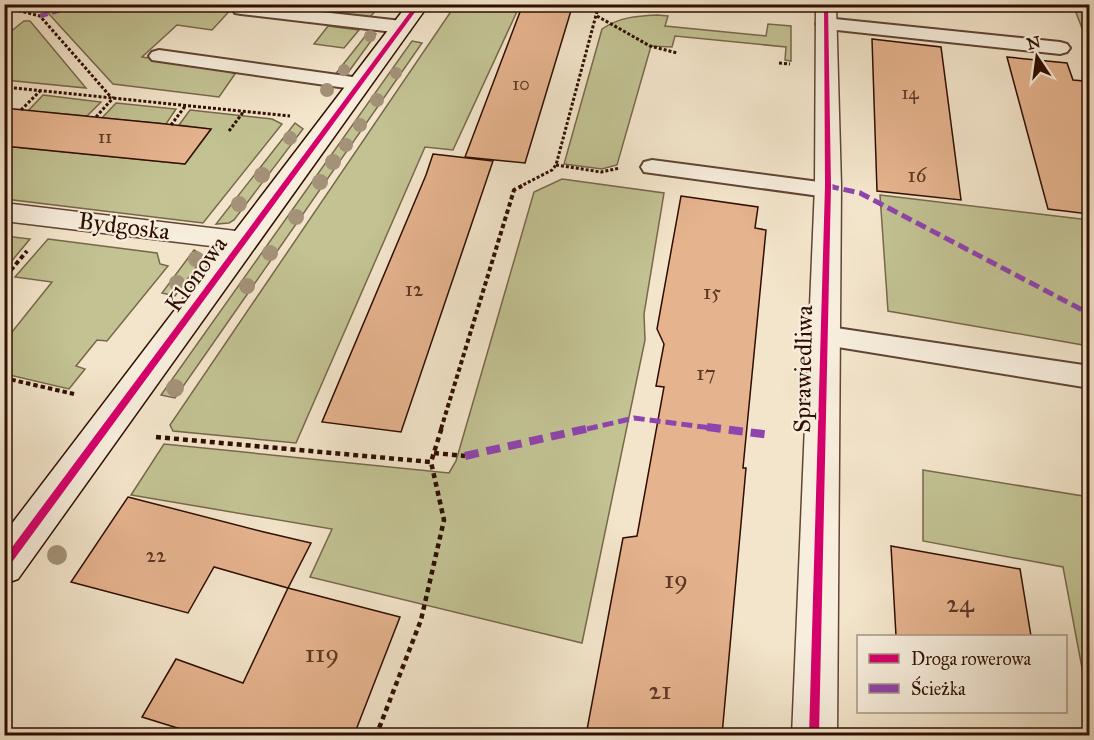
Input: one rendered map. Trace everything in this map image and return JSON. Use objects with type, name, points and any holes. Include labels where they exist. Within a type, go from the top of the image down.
[{"type":"street","name":"Sprawiedliwa","points":[[814,735],[827,190],[826,14]]},
{"type":"street","name":"Klonowa","points":[[4,566],[410,16]]},
{"type":"street","name":"Bydgoska","points":[[4,212],[244,241]]},
{"type":"lane","points":[[241,9],[410,16]]},
{"type":"lane","points":[[826,14],[922,36],[1060,48]]},
{"type":"lane","points":[[159,56],[360,84]]},
{"type":"lane","points":[[652,168],[827,190]]},
{"type":"lane","points":[[823,336],[1089,377]]},
{"type":"path","points":[[376,735],[421,620],[444,520],[431,462],[514,190],[552,170],[556,165],[599,4]]},
{"type":"path","points":[[4,8],[40,16],[112,97]]},
{"type":"path","points":[[597,16],[650,46],[676,53]]},
{"type":"path","points":[[4,87],[186,104],[332,122]]},
{"type":"path","points":[[21,110],[41,90]]},
{"type":"path","points":[[96,117],[112,97]]},
{"type":"path","points":[[171,124],[186,104]]},
{"type":"path","points":[[229,131],[244,111]]},
{"type":"path","points":[[556,165],[601,172],[615,168],[652,168]]},
{"type":"path","points":[[6,276],[34,243]]},
{"type":"path","points":[[4,378],[74,394]]},
{"type":"path","points":[[156,437],[431,462]]},
{"type":"path","points":[[434,453],[465,456]]},
{"type":"green space","points":[[46,4],[235,5],[212,30],[177,25],[142,57],[224,69],[235,74],[219,97],[113,84],[48,13],[44,8]]},
{"type":"green space","points":[[456,4],[520,5],[453,150],[425,147],[296,443],[173,431],[170,425]]},
{"type":"green space","points":[[241,5],[381,5],[368,19]]},
{"type":"green space","points":[[1073,5],[1089,5],[1089,46]]},
{"type":"green space","points":[[668,16],[665,26],[766,36],[768,24],[791,26],[791,61],[785,60],[786,47],[675,36],[672,47],[651,46],[617,165],[602,169],[564,164],[602,29],[628,18]]},
{"type":"green space","points":[[24,21],[30,21],[86,88],[5,80],[5,36]]},
{"type":"green space","points":[[328,26],[359,30],[344,48],[314,44]]},
{"type":"green space","points":[[370,30],[376,34],[347,74],[334,76]]},
{"type":"green space","points":[[412,41],[422,43],[175,398],[161,395]]},
{"type":"green space","points":[[43,95],[101,102],[87,116],[28,111]]},
{"type":"green space","points":[[116,103],[176,109],[166,124],[102,118]]},
{"type":"green space","points":[[190,110],[272,119],[282,124],[203,223],[5,199],[5,146],[185,164],[211,129],[179,125]]},
{"type":"green space","points":[[295,123],[303,129],[234,220],[229,223],[216,224]]},
{"type":"green space","points":[[562,179],[664,193],[644,314],[645,340],[582,643],[310,577],[332,529],[131,495],[164,444],[449,473],[456,461],[534,192]]},
{"type":"green space","points":[[880,195],[1089,220],[1089,346],[888,311]]},
{"type":"green space","points":[[4,236],[30,239],[5,269]]},
{"type":"green space","points":[[48,239],[157,253],[160,264],[168,266],[107,341],[97,340],[76,366],[85,369],[69,389],[5,374],[5,331],[12,332],[52,282],[15,277]]},
{"type":"green space","points":[[194,250],[203,258],[175,296],[162,293]]},
{"type":"green space","points":[[923,470],[1089,497],[1089,705],[1063,567],[923,541]]},
{"type":"building","points":[[523,4],[573,4],[525,163],[465,157]]},
{"type":"building","points":[[872,39],[941,47],[961,200],[877,191]]},
{"type":"building","points":[[1007,57],[1067,63],[1073,80],[1084,81],[1089,96],[1089,214],[1048,209]]},
{"type":"building","points":[[4,108],[211,129],[185,164],[4,146]]},
{"type":"building","points":[[433,154],[493,161],[401,432],[322,422],[426,175]]},
{"type":"building","points":[[681,196],[758,207],[755,228],[766,230],[743,468],[746,468],[722,735],[586,735],[623,538],[637,536],[664,387],[656,386],[664,344],[657,329]]},
{"type":"building","points":[[128,497],[311,543],[288,588],[214,567],[188,613],[71,582]]},
{"type":"building","points":[[891,546],[1020,569],[1031,635],[896,635]]},
{"type":"building","points":[[288,588],[400,617],[354,735],[200,735],[142,717],[176,659],[243,683]]},
{"type":"marked path","points":[[40,16],[81,4]]},
{"type":"marked path","points":[[828,186],[860,193],[1090,314]]},
{"type":"marked path","points":[[465,456],[634,418],[771,435]]},
{"type":"cycle path","points":[[4,566],[419,4]]},
{"type":"cycle path","points":[[814,736],[828,186],[826,4]]}]
